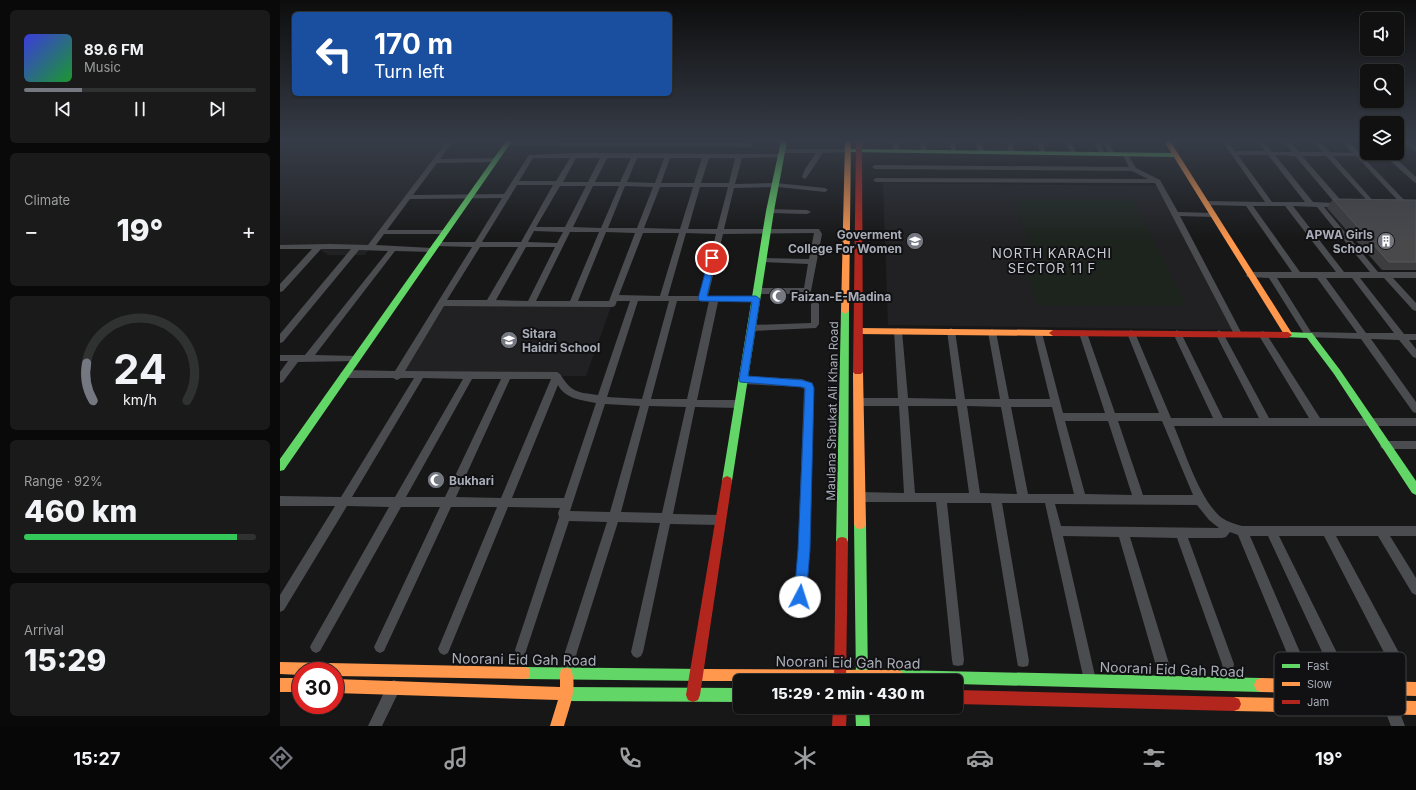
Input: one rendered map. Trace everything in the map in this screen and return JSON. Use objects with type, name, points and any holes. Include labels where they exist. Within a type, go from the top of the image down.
[{"type":"main road","points":[[280,467],[485,175]]},
{"type":"main road","points":[[693,695],[762,260],[777,175]]},
{"type":"main road","name":"Maulana Shaukat Ali Khan Road","points":[[840,674],[848,175]]},
{"type":"main road","name":"Maulana Shaukat Ali Khan Road","points":[[859,175],[858,402],[862,674]]},
{"type":"main road","points":[[1188,175],[1288,334]]},
{"type":"main road","points":[[858,331],[1219,333],[1309,335],[1337,372],[1416,490]]},
{"type":"main road","name":"Noorani Eid Gah Road","points":[[280,668],[733,676]]},
{"type":"main road","points":[[557,726],[567,694],[566,674]]},
{"type":"main road","name":"Noorani Eid Gah Road","points":[[963,679],[1090,680],[1274,686]]},
{"type":"main road","points":[[280,685],[292,685]]},
{"type":"main road","points":[[344,686],[567,694],[733,695]]},
{"type":"main road","name":"Noorani Eid Gah Road","points":[[1406,689],[1416,689]]},
{"type":"main road","points":[[963,697],[1274,705]]},
{"type":"main road","points":[[839,726],[840,714]]},
{"type":"main road","points":[[862,714],[863,726]]},
{"type":"street","points":[[370,248],[425,175]]},
{"type":"street","points":[[397,376],[519,175]]},
{"type":"street","points":[[490,303],[522,244],[563,175]]},
{"type":"street","points":[[531,303],[595,175]]},
{"type":"street","points":[[573,303],[627,175]]},
{"type":"street","points":[[441,303],[612,304],[661,175]]},
{"type":"street","points":[[663,298],[701,175]]},
{"type":"street","points":[[703,299],[733,175]]},
{"type":"street","points":[[1145,175],[1158,181],[1238,334]]},
{"type":"street","points":[[1250,175],[1271,205]]},
{"type":"street","points":[[1287,175],[1311,205]]},
{"type":"street","points":[[1206,203],[1344,205],[1316,175]]},
{"type":"street","points":[[1348,175],[1378,205],[1361,205]]},
{"type":"street","points":[[1376,175],[1404,206]]},
{"type":"street","points":[[876,180],[1158,181]]},
{"type":"street","points":[[514,183],[775,185],[825,190]]},
{"type":"street","points":[[408,197],[506,196]]},
{"type":"street","points":[[1248,204],[1298,275]]},
{"type":"street","points":[[1288,205],[1341,274]]},
{"type":"street","points":[[1319,205],[1376,274]]},
{"type":"street","points":[[770,211],[808,212]]},
{"type":"street","points":[[1175,214],[1213,215]]},
{"type":"street","points":[[532,229],[719,232],[767,231],[817,232],[818,234],[806,291],[714,299],[615,298]]},
{"type":"street","points":[[383,232],[445,232]]},
{"type":"street","points":[[281,248],[357,247],[393,250],[477,244],[559,245]]},
{"type":"street","points":[[280,289],[318,247]]},
{"type":"street","points":[[280,340],[357,247]]},
{"type":"street","points":[[308,358],[393,250]]},
{"type":"street","points":[[762,260],[812,262]]},
{"type":"street","points":[[1319,274],[1416,409]]},
{"type":"street","points":[[1353,274],[1416,355]]},
{"type":"street","points":[[1386,274],[1416,308]]},
{"type":"street","points":[[1250,275],[1416,275]]},
{"type":"street","points":[[1271,275],[1309,335],[1416,337]]},
{"type":"street","points":[[521,650],[635,298]]},
{"type":"street","points":[[566,674],[571,652],[614,517],[647,402],[674,298]]},
{"type":"street","points":[[637,652],[690,403],[714,299]]},
{"type":"street","points":[[752,328],[813,326],[815,324],[815,304]]},
{"type":"street","points":[[898,331],[910,497]]},
{"type":"street","points":[[950,331],[975,498]]},
{"type":"street","points":[[992,332],[1023,498]]},
{"type":"street","points":[[1038,333],[1081,499]]},
{"type":"street","points":[[1083,333],[1139,499]]},
{"type":"street","points":[[1131,333],[1200,500],[1212,517],[1227,527],[1242,531],[1416,531]]},
{"type":"street","points":[[1177,333],[1220,422]]},
{"type":"street","points":[[1219,333],[1266,422]]},
{"type":"street","points":[[1262,334],[1317,422]]},
{"type":"street","points":[[280,358],[356,359]]},
{"type":"street","points":[[280,379],[296,358]]},
{"type":"street","points":[[345,374],[397,376],[557,376]]},
{"type":"street","points":[[280,606],[420,376]]},
{"type":"street","points":[[316,646],[468,376]]},
{"type":"street","points":[[380,648],[507,376]]},
{"type":"street","points":[[557,376],[564,388],[571,393],[601,400],[739,404]]},
{"type":"street","points":[[444,649],[557,376]]},
{"type":"street","points":[[743,380],[802,383],[809,388],[804,550],[800,597]]},
{"type":"street","points":[[858,402],[1055,403]]},
{"type":"street","points":[[1059,417],[1111,417],[1220,422],[1416,422]]},
{"type":"street","points":[[1385,445],[1416,445]]},
{"type":"street","points":[[859,497],[1200,500]]},
{"type":"street","points":[[941,498],[958,660]]},
{"type":"street","points":[[996,498],[1023,661]]},
{"type":"street","points":[[1049,499],[1090,680]]},
{"type":"street","points":[[280,501],[505,504],[565,503],[566,511]]},
{"type":"street","points":[[566,511],[614,517],[721,520]]},
{"type":"street","points":[[1056,532],[1222,533],[1227,527]]},
{"type":"street","points":[[1242,531],[1293,652]]},
{"type":"street","points":[[1271,531],[1329,652]]},
{"type":"street","points":[[1327,531],[1391,652]]},
{"type":"street","points":[[1381,531],[1416,589]]},
{"type":"street","points":[[1123,532],[1168,682]]},
{"type":"street","points":[[1180,533],[1228,664]]},
{"type":"street","points":[[375,726],[394,687]]},
{"type":"street","points":[[1394,716],[1398,726]]},
{"type":"shaded area","points":[[280,175],[424,175],[365,255],[328,255],[316,247],[280,247]]},
{"type":"shaded area","points":[[883,183],[1160,186],[1236,330],[888,325]]},
{"type":"shaded area","points":[[1015,199],[1133,199],[1186,306],[1037,305],[1026,267],[1034,266]]},
{"type":"shaded area","name":"Sitara Haidri School","points":[[441,303],[612,304],[586,376],[397,376]]},
{"type":"building","name":"APWA Girls School","points":[[1333,199],[1416,200],[1416,262],[1389,262]]},
{"type":"traffic: fast","points":[[280,467],[485,175]]},
{"type":"traffic: fast","points":[[727,481],[770,211],[777,175]]},
{"type":"traffic: fast","points":[[842,542],[845,311]]},
{"type":"traffic: fast","points":[[1288,335],[1309,335],[1337,372],[1416,490]]},
{"type":"traffic: fast","points":[[860,524],[862,674]]},
{"type":"traffic: fast","points":[[524,673],[705,675]]},
{"type":"traffic: fast","points":[[963,678],[1261,685]]},
{"type":"traffic: fast","points":[[564,694],[733,695]]},
{"type":"traffic: fast","points":[[862,714],[863,726]]},
{"type":"traffic: slow","points":[[845,311],[847,175]]},
{"type":"traffic: slow","points":[[1188,175],[1288,334]]},
{"type":"traffic: slow","points":[[858,331],[1053,333]]},
{"type":"traffic: slow","points":[[858,372],[860,524]]},
{"type":"traffic: slow","points":[[280,668],[524,673]]},
{"type":"traffic: slow","points":[[557,726],[567,694],[566,674]]},
{"type":"traffic: slow","points":[[705,675],[733,675]]},
{"type":"traffic: slow","points":[[280,685],[292,685]]},
{"type":"traffic: slow","points":[[1261,685],[1274,685]]},
{"type":"traffic: slow","points":[[344,686],[564,694]]},
{"type":"traffic: slow","points":[[1406,689],[1416,689]]},
{"type":"traffic: slow","points":[[1234,704],[1274,705]]},
{"type":"traffic: slow","points":[[1406,708],[1416,708]]},
{"type":"traffic: jam","points":[[858,372],[859,175]]},
{"type":"traffic: jam","points":[[1053,333],[1288,335]]},
{"type":"traffic: jam","points":[[693,695],[727,481]]},
{"type":"traffic: jam","points":[[840,674],[842,542]]},
{"type":"traffic: jam","points":[[963,697],[1234,704]]},
{"type":"traffic: jam","points":[[839,726],[840,714]]},
{"type":"place","name":"Goverment College For Women","points":[[915,241]]},
{"type":"place","name":"APWA Girls School","points":[[1386,241]]},
{"type":"place","name":"Faizan-E-Madina","points":[[778,296]]},
{"type":"place","name":"Sitara Haidri School","points":[[509,340]]},
{"type":"place","name":"Bukhari","points":[[436,480]]},
{"type":"district","name":"NORTH KARACHI SECTOR 11 F","points":[[1052,260]]},
{"type":"route","points":[[712,258],[703,299],[756,299],[743,380],[802,383],[809,388],[804,550],[800,597]]}]
